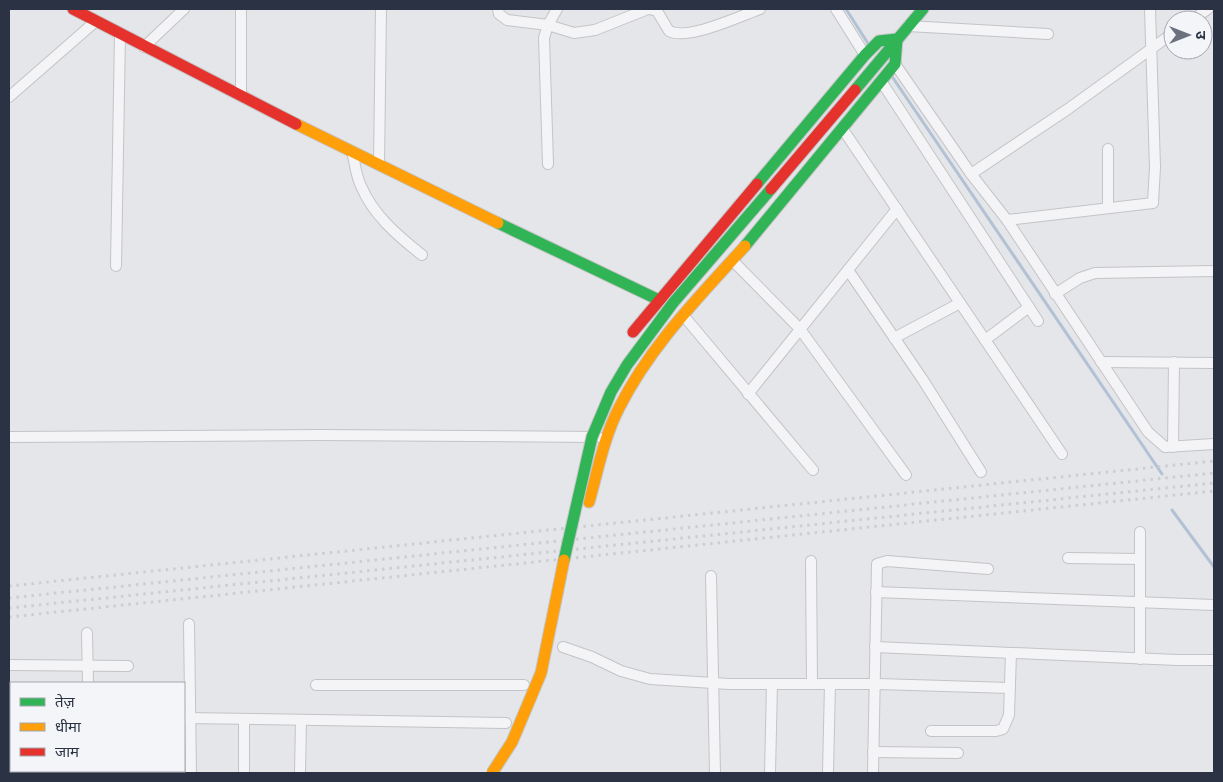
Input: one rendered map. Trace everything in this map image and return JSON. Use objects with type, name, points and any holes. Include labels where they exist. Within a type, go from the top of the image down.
[{"type":"street","points":[[73,9],[379,166],[659,300]]},
{"type":"street","points":[[144,46],[184,9]]},
{"type":"street","points":[[241,9],[241,95]]},
{"type":"street","points":[[379,166],[381,9]]},
{"type":"street","points":[[498,9],[499,14],[507,20],[548,25],[574,33],[584,32],[649,9],[657,11],[669,31],[680,34],[692,33],[760,9]]},
{"type":"street","points":[[548,164],[544,50],[548,25],[557,9]]},
{"type":"street","points":[[836,9],[869,51]]},
{"type":"street","points":[[492,773],[512,742],[541,673],[589,446],[611,392],[648,334],[673,303],[922,9]]},
{"type":"street","points":[[1007,220],[1153,203],[1154,167],[1150,9]]},
{"type":"street","points":[[9,96],[96,21]]},
{"type":"street","points":[[908,26],[1048,34]]},
{"type":"street","points":[[116,266],[120,34]]},
{"type":"street","points":[[633,332],[869,51],[879,41],[897,40]]},
{"type":"street","points":[[589,502],[608,437],[619,409],[644,365],[888,72],[897,40]]},
{"type":"street","points":[[971,174],[1068,109],[1163,40]]},
{"type":"street","points":[[888,72],[1007,220],[1148,432],[1157,442],[1166,447],[1214,444]]},
{"type":"street","points":[[888,72],[1038,321]]},
{"type":"street","points":[[842,128],[1062,454]]},
{"type":"street","points":[[1108,149],[1108,208]]},
{"type":"street","points":[[352,152],[360,185],[369,202],[395,233],[422,255]]},
{"type":"street","points":[[748,394],[897,209]]},
{"type":"street","points":[[732,260],[800,329],[906,475]]},
{"type":"street","points":[[848,270],[981,472]]},
{"type":"street","points":[[1055,294],[1080,278],[1095,273],[1214,271]]},
{"type":"street","points":[[894,338],[960,303]]},
{"type":"street","points":[[985,340],[1029,308]]},
{"type":"street","points":[[683,316],[813,470]]},
{"type":"street","points":[[1101,362],[1214,363]]},
{"type":"street","points":[[1173,448],[1174,362]]},
{"type":"street","points":[[9,437],[319,435],[608,437]]},
{"type":"street","points":[[1140,532],[1140,659]]},
{"type":"street","points":[[1068,558],[1140,559]]},
{"type":"street","points":[[811,561],[812,684]]},
{"type":"street","points":[[873,773],[877,564],[883,561],[988,569]]},
{"type":"street","points":[[711,576],[715,683],[715,773]]},
{"type":"street","points":[[876,592],[1214,605]]},
{"type":"street","points":[[189,624],[186,718],[191,773]]},
{"type":"street","points":[[87,633],[88,682]]},
{"type":"street","points":[[563,647],[592,657],[621,671],[650,678],[715,683],[874,684],[1010,688]]},
{"type":"street","points":[[875,647],[1140,659],[1214,660]]},
{"type":"street","points":[[931,731],[996,731],[1003,729],[1009,714],[1011,653]]},
{"type":"street","points":[[9,664],[128,666]]},
{"type":"street","points":[[770,773],[772,684]]},
{"type":"street","points":[[828,773],[830,684]]},
{"type":"street","points":[[316,685],[524,685]]},
{"type":"street","points":[[186,718],[506,724]]},
{"type":"street","points":[[244,719],[244,773]]},
{"type":"street","points":[[300,773],[301,720]]},
{"type":"street","points":[[873,752],[958,753]]},
{"type":"waterway","points":[[846,9],[869,45]]},
{"type":"waterway","points":[[891,75],[1162,474]]},
{"type":"waterway","points":[[1172,510],[1214,567]]},
{"type":"railway","points":[[9,586],[1214,461]]},
{"type":"railway","points":[[9,598],[1214,473]]},
{"type":"railway","points":[[9,608],[1214,483]]},
{"type":"railway","points":[[9,617],[1214,491]]},
{"type":"traffic: fast","points":[[855,90],[923,9]]},
{"type":"traffic: fast","points":[[745,246],[895,64],[897,39],[879,41],[865,55],[757,184]]},
{"type":"traffic: fast","points":[[564,560],[592,437],[611,392],[627,365],[673,303],[771,189]]},
{"type":"traffic: fast","points":[[498,223],[659,300]]},
{"type":"traffic: slow","points":[[296,124],[498,223]]},
{"type":"traffic: slow","points":[[589,502],[609,430],[631,385],[676,323],[745,246]]},
{"type":"traffic: slow","points":[[492,773],[512,742],[541,673],[564,560]]},
{"type":"traffic: jam","points":[[73,9],[296,124]]},
{"type":"traffic: jam","points":[[771,189],[855,90]]},
{"type":"traffic: jam","points":[[633,332],[757,184]]}]
